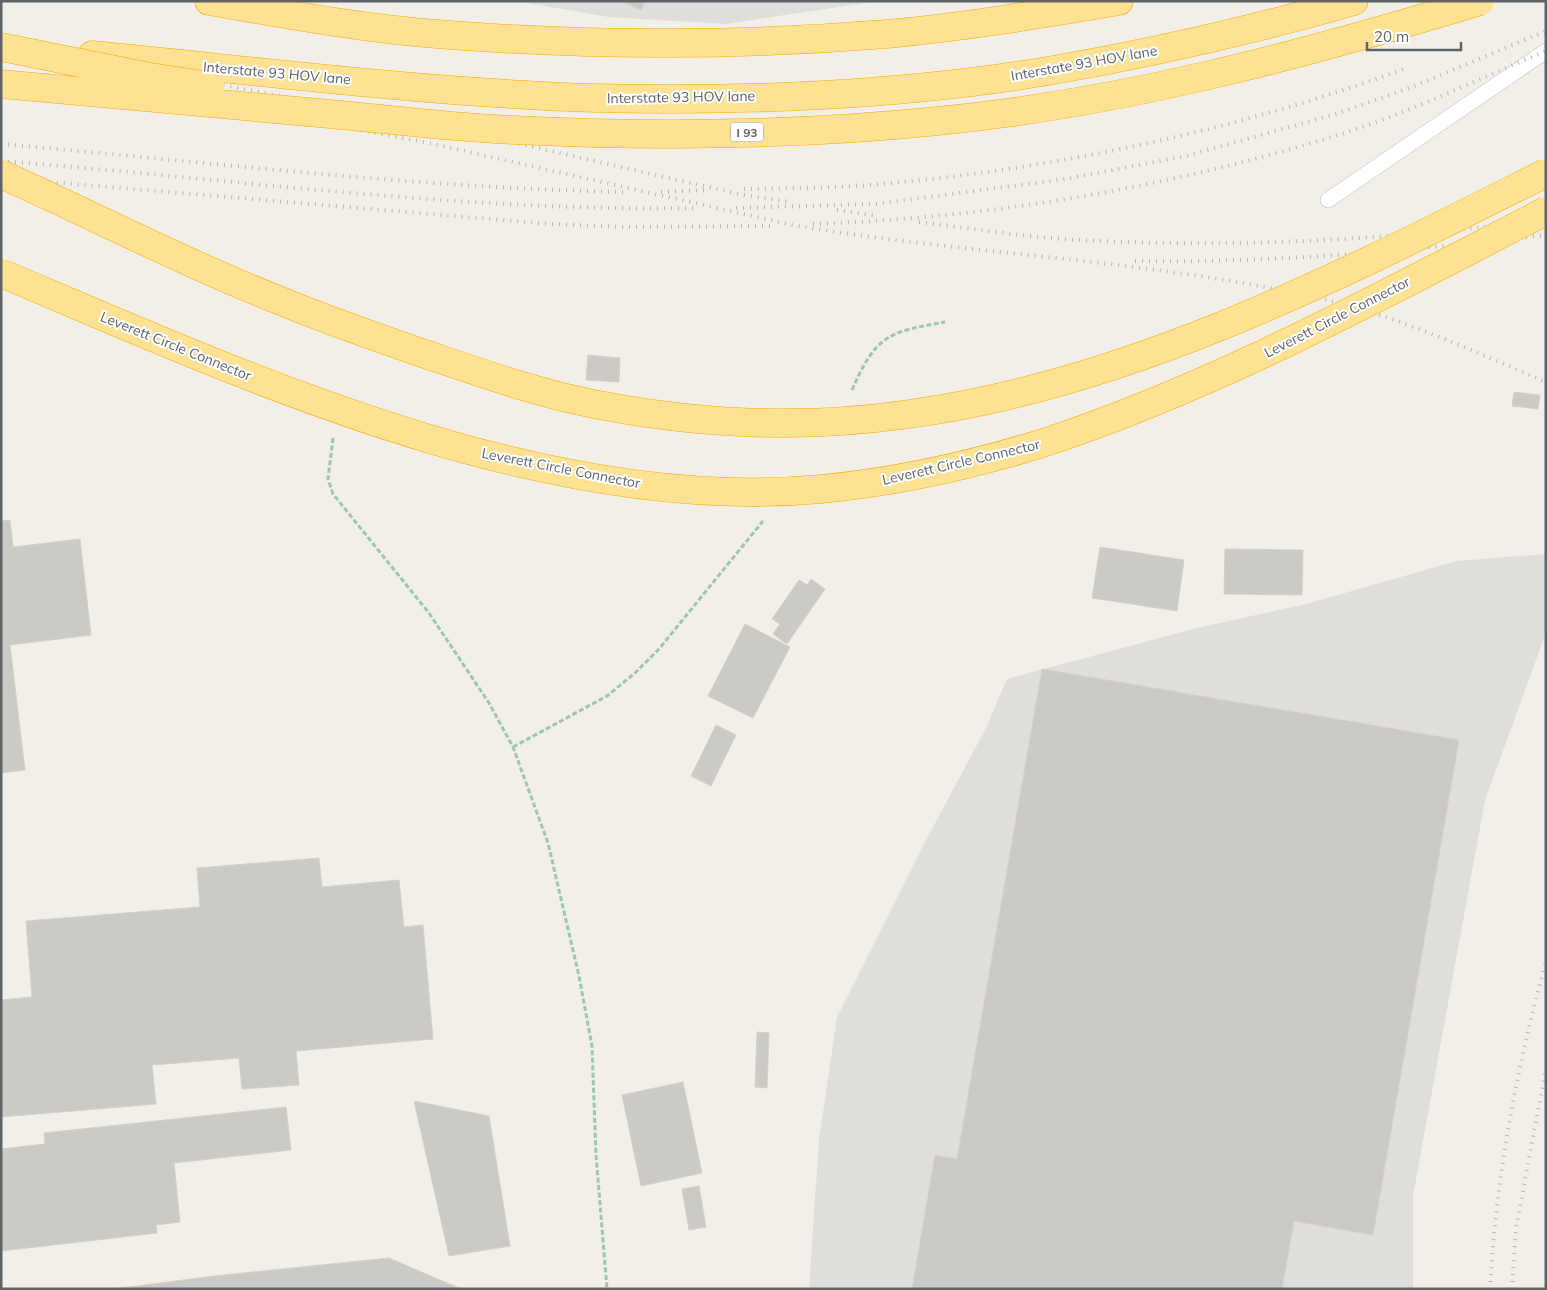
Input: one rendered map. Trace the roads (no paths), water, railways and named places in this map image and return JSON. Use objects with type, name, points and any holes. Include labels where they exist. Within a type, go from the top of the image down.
[{"type":"highway","points":[[210,1],[318,20],[436,34],[553,41],[663,44],[888,34],[1002,20],[1119,1]]},
{"type":"highway","name":"Interstate 93 HOV lane","points":[[1,47],[494,93],[598,98],[710,98],[935,86],[1046,71],[1158,50],[1262,27],[1354,1]]},
{"type":"highway","name":"I 93","points":[[1,47],[150,77],[364,108],[492,119],[597,123],[710,123],[826,119],[937,111],[1050,96],[1163,76],[1268,52],[1444,1]]},
{"type":"highway","name":"I 93","points":[[1,84],[491,129],[691,134],[827,129],[939,121],[1052,107],[1165,86],[1271,62],[1480,1]]},
{"type":"highway","points":[[1,174],[284,302],[452,363],[594,404],[710,421],[770,422],[835,421],[901,416],[964,405],[1105,368],[1170,345],[1258,310],[1438,227],[1546,173]]},
{"type":"highway","name":"Leverett Circle Connector","points":[[1,273],[253,378],[363,418],[473,451],[587,476],[645,485],[761,492],[819,490],[880,482],[944,469],[1043,443],[1101,422],[1277,348],[1546,211]]},
{"type":"lane","points":[[1328,200],[1428,130],[1546,52]]},
{"type":"railway","points":[[736,208],[876,204],[1065,179],[1186,156],[1336,114],[1412,87],[1546,31]]},
{"type":"railway","points":[[813,224],[879,221],[1013,207],[1080,197],[1212,170],[1277,153],[1367,125],[1546,51]]},
{"type":"railway","points":[[1,60],[173,76],[433,124],[739,194],[790,202]]},
{"type":"railway","points":[[744,189],[882,184],[966,175],[1094,154],[1219,126],[1343,90],[1404,69]]},
{"type":"railway","points":[[1,79],[171,95],[429,143],[792,225],[926,244],[1127,266],[1261,286],[1327,300],[1383,316],[1438,336],[1546,382]]},
{"type":"railway","points":[[1,144],[391,180],[548,190],[626,192]]},
{"type":"railway","points":[[1,161],[437,200],[611,208],[699,208]]},
{"type":"railway","points":[[1,178],[550,224],[625,227],[776,226]]},
{"type":"railway","points":[[661,192],[706,190]]},
{"type":"railway","points":[[837,210],[877,216]]},
{"type":"railway","points":[[919,222],[1062,239],[1122,242],[1244,243],[1365,238],[1486,227],[1546,219]]},
{"type":"railway","points":[[1135,261],[1238,260],[1340,255],[1546,235]]},
{"type":"railway","points":[[1490,1289],[1497,1206],[1509,1124],[1525,1043],[1546,962]]},
{"type":"railway","points":[[1512,1289],[1516,1228],[1546,1068]]}]
